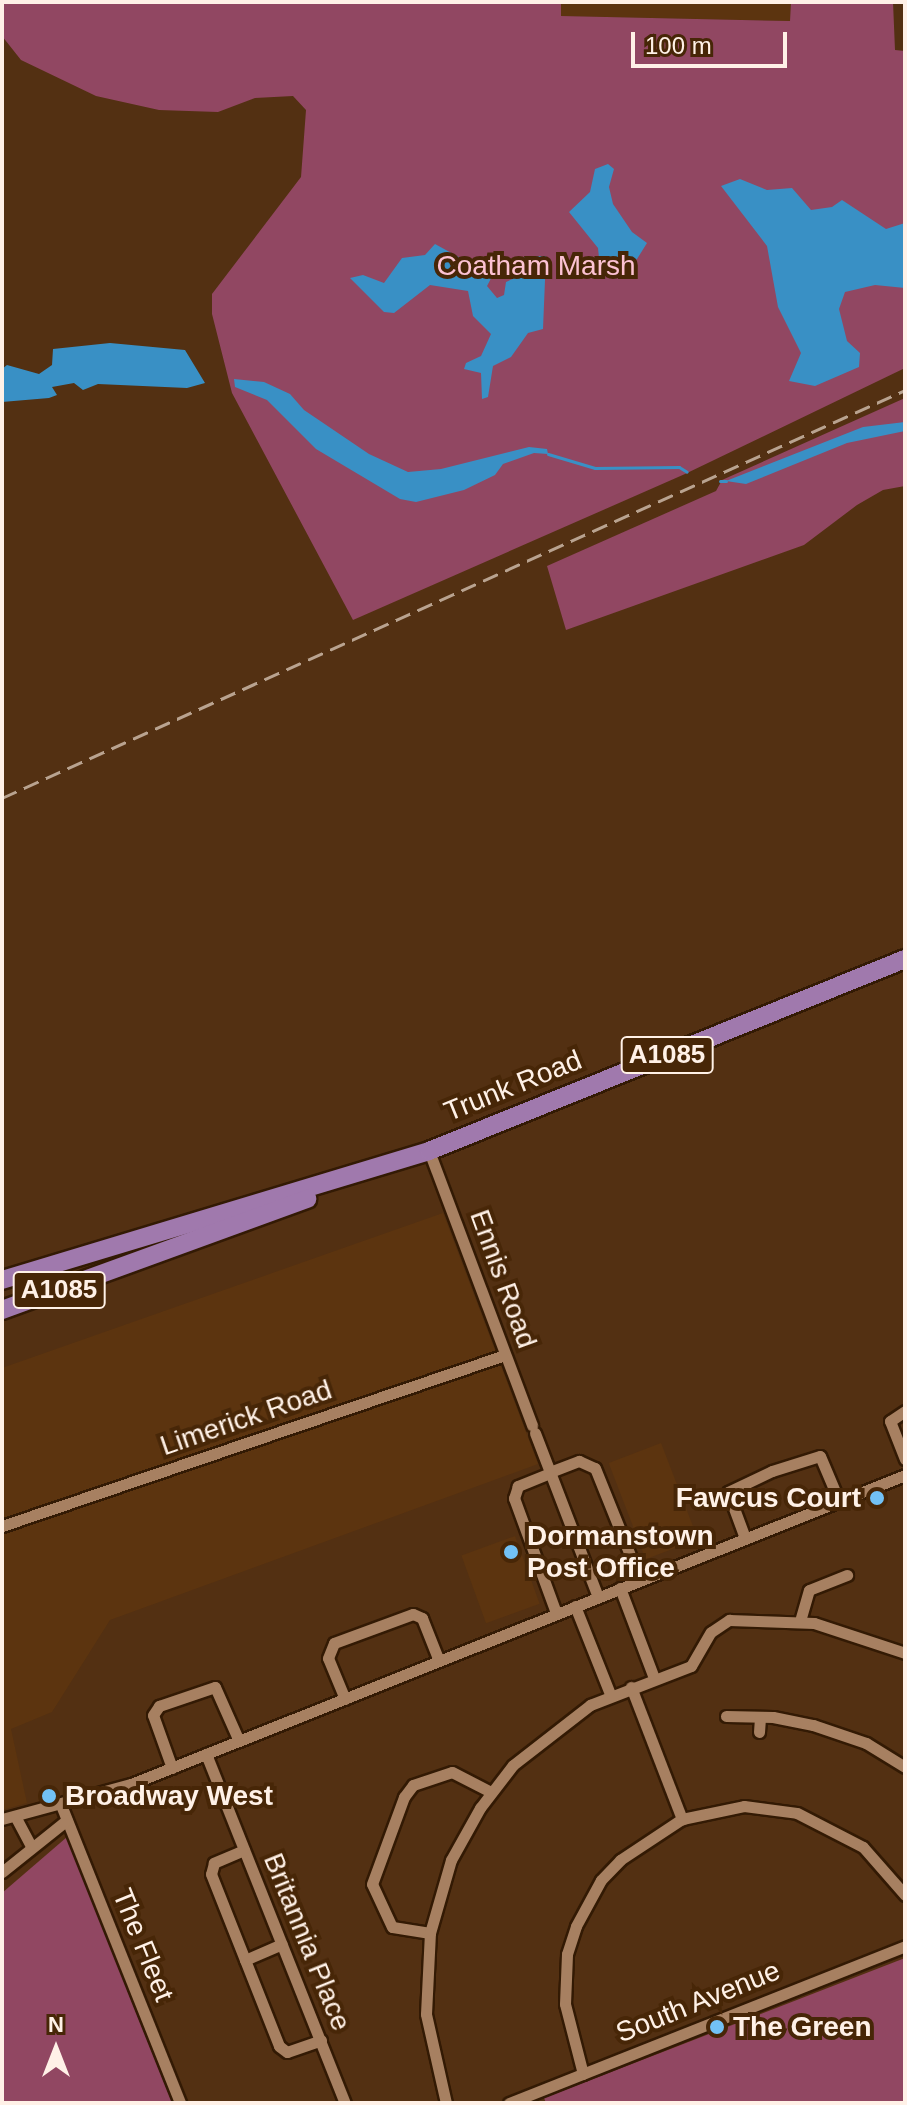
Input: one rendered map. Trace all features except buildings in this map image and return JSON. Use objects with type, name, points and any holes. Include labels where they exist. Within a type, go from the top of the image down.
[{"type":"main road","name":"Trunk Road","points":[[2,1280],[364,1174],[429,1151],[905,959]]},
{"type":"main road","name":"Trunk Road","points":[[2,1310],[267,1217],[364,1174]]},
{"type":"street","name":"Ennis Road","points":[[429,1151],[598,1597]]},
{"type":"street","name":"Limerick Road","points":[[2,1526],[505,1355]]},
{"type":"street","points":[[905,1411],[890,1421],[905,1459]]},
{"type":"street","points":[[745,1538],[730,1488],[813,1454],[822,1458],[839,1501]]},
{"type":"street","points":[[556,1613],[514,1498],[518,1486],[550,1472],[579,1461],[595,1468],[640,1580]]},
{"type":"street","points":[[2,1819],[61,1805],[172,1768],[905,1475]]},
{"type":"street","points":[[800,1621],[809,1590],[847,1575]]},
{"type":"street","points":[[620,1588],[654,1678]]},
{"type":"street","points":[[575,1606],[610,1694]]},
{"type":"street","points":[[345,1699],[328,1658],[334,1643],[413,1614],[422,1618],[439,1661]]},
{"type":"street","points":[[446,2103],[426,2014],[430,1933],[451,1860],[491,1792],[539,1741],[610,1694],[691,1666],[711,1632],[729,1620],[800,1621],[857,1634],[905,1653]]},
{"type":"street","points":[[172,1768],[153,1715],[159,1706],[215,1687],[239,1741]]},
{"type":"street","points":[[631,1687],[682,1819]]},
{"type":"street","points":[[726,1716],[760,1717],[835,1731],[905,1767]]},
{"type":"street","points":[[759,1732],[760,1717]]},
{"type":"street","name":"Britannia Place","points":[[206,1754],[345,2103]]},
{"type":"street","points":[[430,1933],[392,1927],[372,1884],[404,1797],[413,1785],[452,1772],[491,1792]]},
{"type":"street","name":"The Fleet","points":[[61,1805],[180,2103]]},
{"type":"street","points":[[583,2074],[565,2004],[567,1954],[576,1926],[601,1880],[620,1860],[682,1819],[728,1806],[797,1813],[863,1847],[905,1895]]},
{"type":"street","points":[[15,1816],[31,1846]]},
{"type":"street","points":[[2,1872],[67,1820]]},
{"type":"street","points":[[244,1850],[210,1870],[245,1960],[283,2050],[321,2040]]},
{"type":"street","points":[[245,1960],[282,1944]]},
{"type":"street","name":"South Avenue","points":[[509,2103],[540,2097],[583,2074],[905,1946]]},
{"type":"shaded area","points":[[561,2],[791,2],[790,21],[560,16]]},
{"type":"shaded area","points":[[443,1213],[538,1464],[110,1620],[52,1712],[11,1729],[27,1803],[2,1810],[2,1368]]},
{"type":"shaded area","points":[[661,1443],[698,1539],[646,1559],[609,1463]]},
{"type":"shaded area","points":[[515,1536],[540,1604],[486,1623],[461,1555]]},
{"type":"green space","name":"Coatham Marsh","points":[[2,2],[561,2],[561,16],[790,21],[791,2],[893,2],[895,50],[905,51],[905,368],[685,474],[353,620],[232,393],[212,314],[212,294],[301,177],[306,110],[293,96],[255,98],[218,112],[159,110],[96,96],[21,60],[2,36]]},
{"type":"green space","points":[[905,398],[905,486],[883,490],[857,505],[804,545],[566,630],[547,566],[716,491],[722,480]]},
{"type":"green space","points":[[67,1837],[173,2103],[2,2103],[2,1893]]},
{"type":"green space","points":[[905,1958],[905,2103],[546,2103],[544,2098]]},
{"type":"water","points":[[608,164],[614,169],[609,187],[613,204],[632,232],[647,243],[637,259],[601,277],[598,248],[569,212],[590,192],[595,169]]},
{"type":"water","points":[[740,179],[767,190],[792,188],[811,210],[832,207],[842,200],[886,229],[905,223],[905,288],[875,285],[845,292],[839,309],[847,341],[860,353],[859,367],[815,386],[789,381],[801,353],[778,307],[767,246],[721,186]]},
{"type":"water","points":[[435,244],[466,261],[490,262],[495,271],[487,286],[497,298],[504,295],[506,282],[519,276],[524,257],[546,256],[543,329],[528,333],[511,357],[493,366],[488,397],[482,399],[481,373],[464,369],[466,363],[481,356],[491,334],[473,316],[468,291],[430,285],[394,313],[384,312],[350,278],[363,275],[384,283],[402,258],[425,255]]},
{"type":"water","points":[[110,343],[185,350],[205,383],[187,388],[98,384],[83,390],[74,383],[52,387],[57,395],[49,398],[2,402],[2,369],[7,365],[39,374],[52,365],[53,349]]},
{"type":"water","points":[[234,379],[264,382],[290,394],[304,410],[369,454],[408,472],[441,469],[529,447],[547,449],[548,454],[534,453],[503,464],[495,475],[464,490],[416,502],[400,499],[316,449],[267,400],[235,387]]},
{"type":"water","points":[[905,422],[905,431],[847,443],[746,484],[726,481],[863,427]]},
{"type":"waterway","points":[[548,454],[595,468],[679,467],[687,472]]},
{"type":"waterway","points":[[720,481],[726,481]]},
{"type":"railway","points":[[2,798],[905,390]]},
{"type":"place","name":"Fawcus Court","points":[[877,1498]]},
{"type":"place","name":"Dormanstown Post Office","points":[[511,1552]]},
{"type":"place","name":"Broadway West","points":[[49,1796]]},
{"type":"place","name":"The Green","points":[[717,2027]]}]
